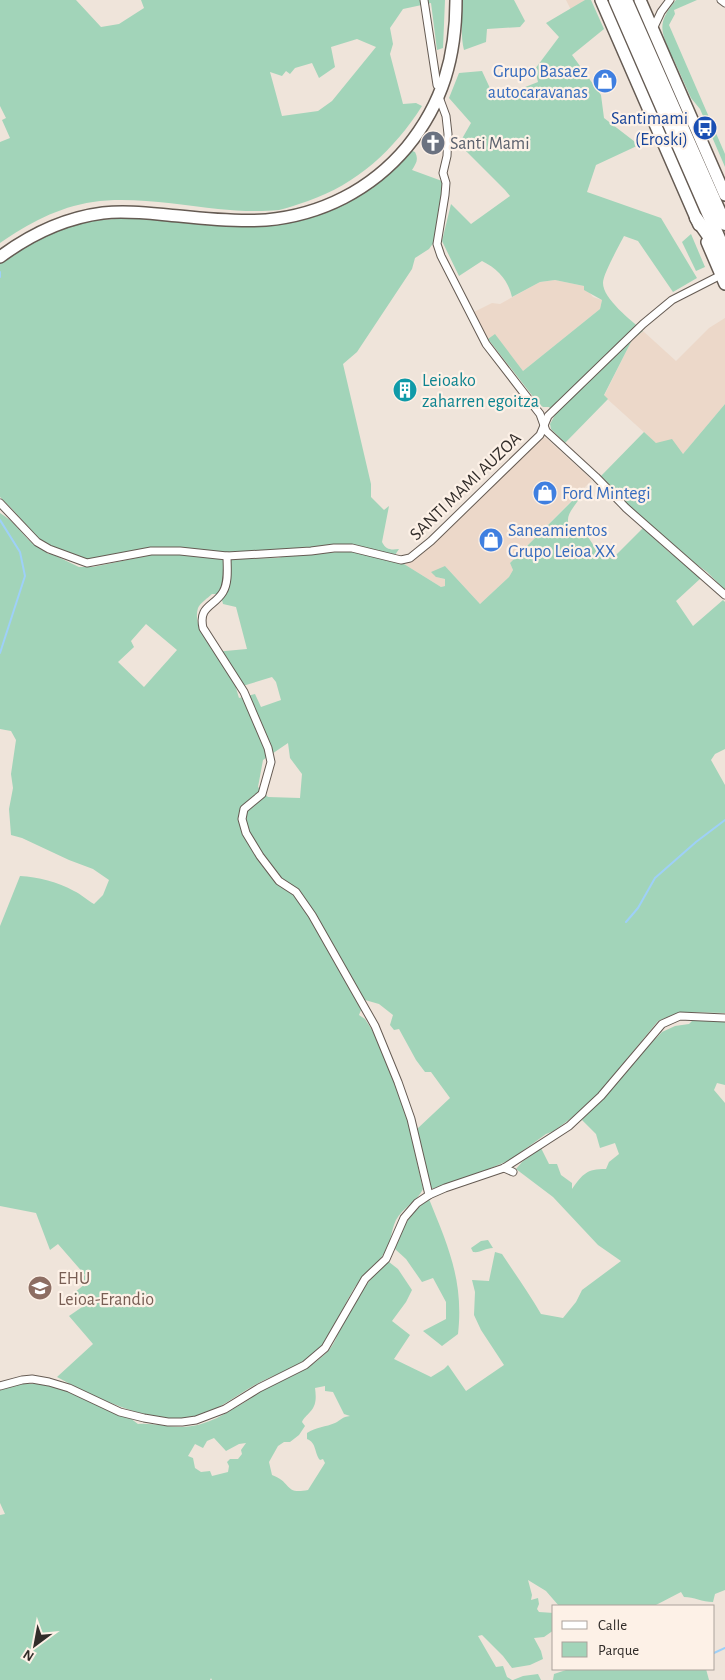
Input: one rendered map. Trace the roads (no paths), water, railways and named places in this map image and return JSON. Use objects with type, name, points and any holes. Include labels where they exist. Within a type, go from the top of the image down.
[{"type":"highway","points":[[615,0],[725,252]]},
{"type":"highway","points":[[626,0],[725,224]]},
{"type":"highway","points":[[696,218],[710,238],[724,275]]},
{"type":"main road","points":[[0,250],[32,228],[57,218],[108,206],[221,214],[277,213],[300,209],[322,202],[356,185],[384,162],[411,132],[438,91],[448,46],[450,0]]},
{"type":"main road","points":[[0,257],[36,233],[77,218],[103,213],[136,212],[210,219],[265,220],[297,215],[329,205],[365,185],[385,170],[415,137],[438,91],[450,64],[454,46],[456,0]]},
{"type":"main road","points":[[601,0],[696,218]]},
{"type":"main road","points":[[640,0],[725,195]]},
{"type":"street","name":"SANTI MAMI AUZOA","points":[[424,0],[438,91],[446,116],[448,134],[447,156],[443,173],[446,183],[445,195],[437,244],[441,256],[486,344],[540,414],[546,431],[596,477],[626,508],[725,595]]},
{"type":"street","points":[[652,29],[670,0]]},
{"type":"street","points":[[721,0],[725,4]]},
{"type":"street","name":"SANTI MAMI AUZOA","points":[[227,556],[352,548],[402,560],[410,558],[540,435],[548,416],[643,324],[672,300],[724,275]]},
{"type":"street","points":[[0,503],[37,542],[49,549],[88,563],[150,551],[180,551],[227,556],[227,580],[223,591],[205,609],[201,620],[203,628],[244,692],[268,748],[271,762],[262,794],[244,809],[242,819],[246,834],[260,856],[280,880],[296,892],[312,915],[379,1034],[411,1119],[429,1195]]},
{"type":"street","points":[[0,1386],[32,1379],[49,1382],[69,1388],[120,1412],[168,1422],[196,1420],[225,1408],[259,1388],[305,1365],[325,1348],[366,1279],[388,1255],[404,1218],[417,1203],[429,1195],[504,1168],[569,1126],[601,1096],[662,1024],[680,1016],[725,1018]]},
{"type":"street","points":[[504,1168],[514,1172]]},
{"type":"waterway","points":[[0,272],[0,277]]},
{"type":"waterway","points":[[0,520],[20,552],[25,576],[0,653]]},
{"type":"waterway","points":[[626,922],[638,908],[655,878],[696,842],[725,820]]},
{"type":"waterway","points":[[715,1653],[725,1648]]},
{"type":"place","name":"Grupo Basaez autocaravanas","points":[[605,81]]},
{"type":"place","name":"Santimami (Eroski)","points":[[705,128]]},
{"type":"place","name":"Santi Mami","points":[[433,143]]},
{"type":"place","name":"Leioako zaharren egoitza","points":[[405,390]]},
{"type":"place","name":"Ford Mintegi","points":[[545,493]]},
{"type":"place","name":"Saneamientos Grupo Leioa XX","points":[[491,540]]},
{"type":"place","name":"EHU Leioa-Erandio","points":[[40,1288]]}]
